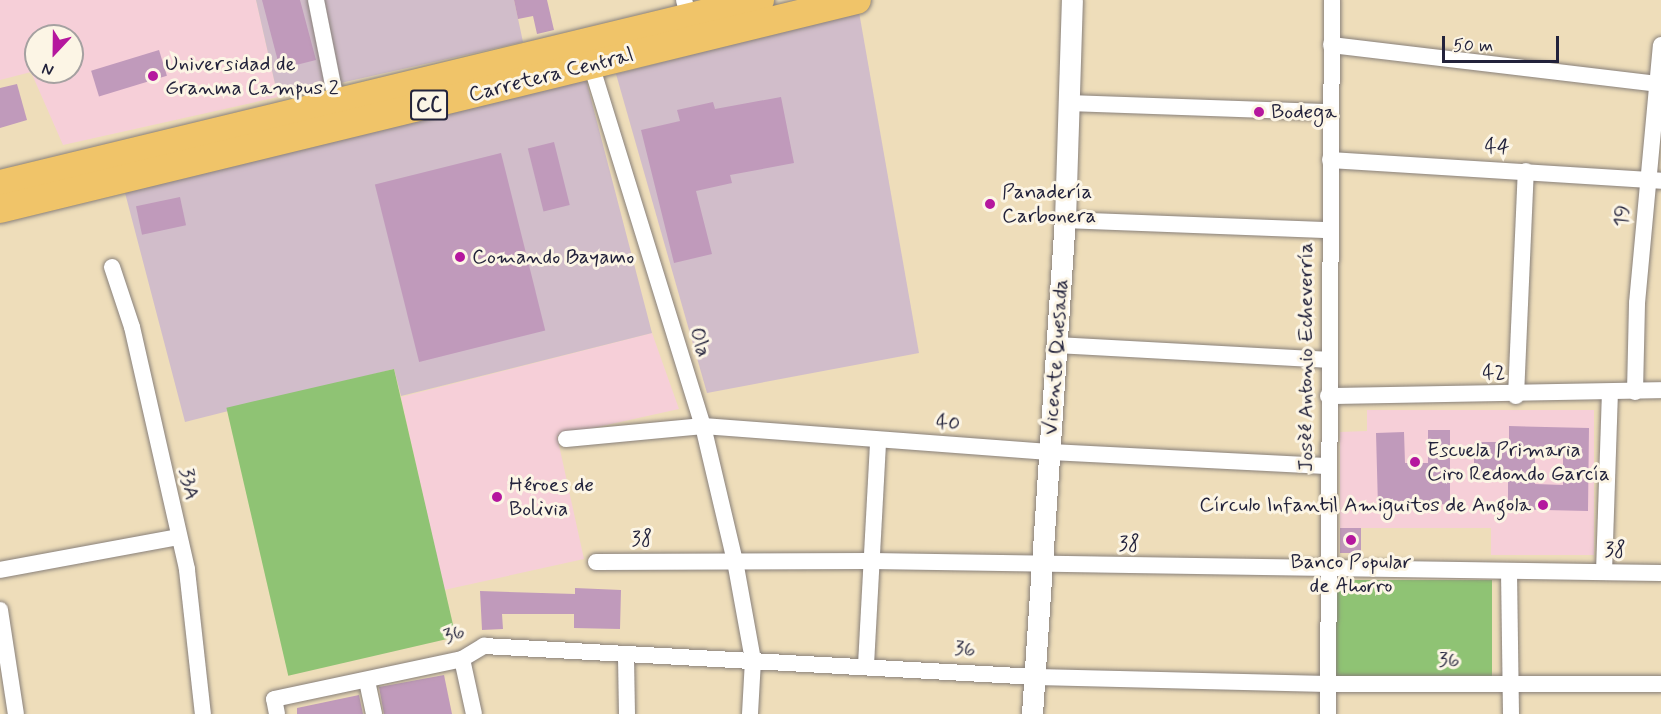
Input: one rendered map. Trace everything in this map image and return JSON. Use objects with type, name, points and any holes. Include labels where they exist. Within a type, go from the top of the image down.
[{"type":"highway","name":"Carretera Central","points":[[588,54],[687,9],[857,0]]},
{"type":"highway","name":"Carretera Central","points":[[0,184],[339,114],[588,54],[757,6]]},
{"type":"highway","name":"Carretera Central","points":[[0,209],[339,114]]},
{"type":"street","points":[[316,0],[339,114]]},
{"type":"street","name":"Vicente Quesada","points":[[1032,714],[1065,220],[1072,0]]},
{"type":"street","name":"Josèé Antonio Echeverría","points":[[1328,714],[1326,569],[1332,0]]},
{"type":"street","points":[[1331,45],[1658,84]]},
{"type":"street","name":"19","points":[[1635,392],[1637,303],[1654,180],[1661,45]]},
{"type":"street","name":"Ola","points":[[588,54],[703,426],[735,561],[753,660],[750,714]]},
{"type":"street","points":[[1069,103],[1330,112]]},
{"type":"street","name":"44","points":[[1330,160],[1654,180]]},
{"type":"street","points":[[1516,396],[1526,171]]},
{"type":"street","points":[[1065,220],[1329,230]]},
{"type":"street","name":"33A","points":[[112,267],[132,327],[187,570],[202,714]]},
{"type":"street","points":[[1055,345],[1328,360]]},
{"type":"street","name":"42","points":[[1328,396],[1516,396],[1661,390]]},
{"type":"street","points":[[1604,572],[1610,392]]},
{"type":"street","name":"40","points":[[566,439],[703,426],[878,441],[1328,466]]},
{"type":"street","points":[[866,665],[878,441]]},
{"type":"street","points":[[0,570],[178,537]]},
{"type":"street","name":"38","points":[[596,562],[871,561],[1043,566],[1661,573]]},
{"type":"street","points":[[1509,572],[1511,714]]},
{"type":"street","points":[[0,610],[16,714]]},
{"type":"street","name":"36","points":[[275,706],[367,681],[462,659],[484,646],[626,657],[866,665],[1036,677],[1327,684],[1510,682],[1661,684]]},
{"type":"street","points":[[626,657],[627,714]]},
{"type":"street","points":[[462,659],[474,714]]},
{"type":"street","points":[[367,681],[374,714]]},
{"type":"shaded area","name":"Universidad de Granma Campus 2","points":[[0,0],[256,0],[278,97],[63,145],[36,84],[84,84],[84,24],[24,24],[24,74],[0,80]]},
{"type":"shaded area","points":[[256,0],[514,0],[523,42],[278,97]]},
{"type":"shaded area","points":[[859,12],[919,353],[707,393],[616,74]]},
{"type":"shaded area","points":[[584,72],[652,333],[401,396],[394,369],[185,422],[124,189]]},
{"type":"shaded area","name":"Héroes de Bolivia","points":[[652,333],[679,409],[557,436],[584,559],[444,590],[401,397]]},
{"type":"shaded area","points":[[1367,410],[1594,410],[1594,555],[1491,555],[1491,528],[1340,528],[1340,432],[1367,431]]},
{"type":"green space","points":[[394,369],[456,637],[288,676],[226,408]]},
{"type":"green space","points":[[1334,580],[1492,580],[1492,676],[1334,676]]},
{"type":"building","points":[[262,0],[300,0],[316,60],[280,69]]},
{"type":"building","points":[[514,0],[547,0],[554,30],[537,34],[533,16],[518,19]]},
{"type":"building","points":[[159,50],[167,76],[99,97],[91,71]]},
{"type":"building","points":[[17,84],[27,120],[0,128],[0,88]]},
{"type":"building","points":[[781,97],[794,163],[730,175],[732,183],[696,191],[712,254],[674,263],[641,130],[680,121],[677,110],[713,102],[715,109]]},
{"type":"building","points":[[554,142],[570,205],[544,212],[528,149]]},
{"type":"building","name":"Comando Bayamo","points":[[501,153],[545,331],[419,362],[375,184]]},
{"type":"building","points":[[180,197],[186,225],[142,235],[136,206]]},
{"type":"building","points":[[1509,426],[1589,428],[1588,511],[1508,509],[1508,481],[1474,481],[1474,442],[1509,442]],"holes":[[[1535,451],[1563,451],[1563,485],[1535,484]]]},
{"type":"building","points":[[1428,430],[1450,430],[1450,504],[1378,507],[1376,433],[1404,432],[1405,463],[1428,463]]},
{"type":"building","name":"Banco Popular de Ahorro","points":[[1340,528],[1361,528],[1361,553],[1340,553]]},
{"type":"building","points":[[575,588],[621,590],[620,629],[574,628],[574,614],[502,614],[503,629],[482,630],[480,591],[575,594]]},
{"type":"building","points":[[444,675],[452,714],[384,714],[379,687]]},
{"type":"building","points":[[359,695],[363,714],[297,714],[297,708]]},
{"type":"place","name":"Universidad de Granma Campus 2","points":[[153,76]]},
{"type":"place","name":"Bodega","points":[[1259,112]]},
{"type":"place","name":"Panadería Carbonera","points":[[990,204]]},
{"type":"place","name":"Comando Bayamo","points":[[460,257]]},
{"type":"place","name":"Escuela Primaria Ciro Redondo García","points":[[1415,462]]},
{"type":"place","name":"Héroes de Bolivia","points":[[497,497]]},
{"type":"place","name":"Círculo Infantil Amiguitos de Angola","points":[[1543,505]]},
{"type":"place","name":"Banco Popular de Ahorro","points":[[1351,540]]}]
